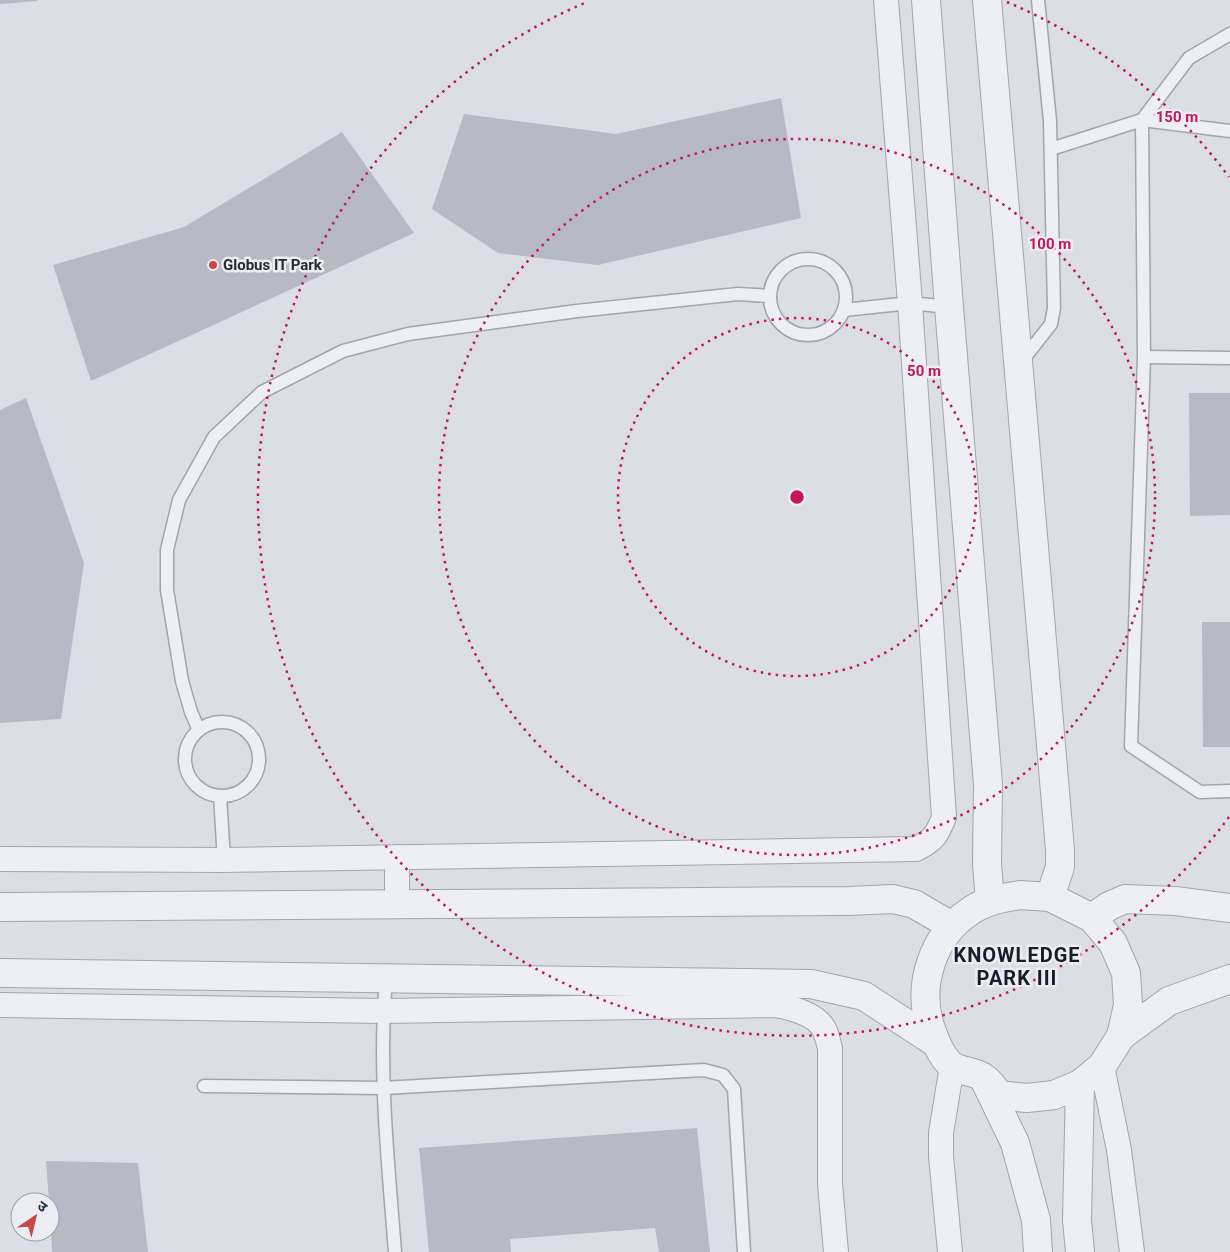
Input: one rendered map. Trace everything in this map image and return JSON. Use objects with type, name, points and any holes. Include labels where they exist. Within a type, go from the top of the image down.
[{"type":"street","points":[[0,859],[224,860],[916,849],[928,844],[938,834],[944,816],[910,304],[886,0]]},
{"type":"street","points":[[926,0],[948,307],[988,784],[987,864],[990,901]]},
{"type":"street","points":[[987,0],[1060,850],[1060,868],[1050,897]]},
{"type":"street","points":[[396,904],[397,857]]},
{"type":"street","points":[[1020,894],[1050,897],[1092,918],[1114,943],[1126,973],[1128,1005],[1121,1036],[1102,1066],[1080,1084],[1054,1095],[1027,1098],[999,1095],[983,1077],[952,1066],[936,1043],[926,1013],[926,982],[934,952],[952,926],[970,911],[990,901],[1020,894]]},
{"type":"street","points":[[0,907],[840,902],[893,899],[914,904],[952,926]]},
{"type":"street","points":[[1092,918],[1109,906],[1125,899],[1175,901],[1230,908]]},
{"type":"street","points":[[0,973],[811,984],[864,996],[936,1043]]},
{"type":"street","points":[[1121,1036],[1169,1001],[1230,979]]},
{"type":"street","points":[[0,1005],[383,1012],[775,1005],[793,1008],[813,1018],[824,1028],[830,1048],[830,1184],[836,1252]]},
{"type":"street","points":[[950,1252],[941,1141],[952,1066]]},
{"type":"street","points":[[1102,1066],[1119,1150],[1132,1252]]},
{"type":"street","points":[[983,1077],[1015,1143],[1036,1220],[1038,1252]]},
{"type":"street","points":[[1080,1084],[1077,1220],[1080,1252]]},
{"type":"lane","points":[[1018,366],[1051,324],[1054,308],[1050,121],[1038,0]]},
{"type":"lane","points":[[1230,34],[1189,58],[1142,120],[1144,357],[1131,746],[1200,792],[1230,791]]},
{"type":"lane","points":[[1051,149],[1142,120],[1230,131]]},
{"type":"lane","points":[[799,260],[817,260],[828,265],[838,273],[844,285],[846,298],[844,310],[828,330],[802,335],[790,330],[780,322],[773,311],[770,296],[771,288],[776,277],[784,268],[799,260]]},
{"type":"lane","points":[[199,730],[191,712],[182,681],[167,590],[167,550],[180,500],[214,437],[262,392],[343,351],[408,334],[577,311],[738,294],[770,296]]},
{"type":"lane","points":[[844,310],[910,304],[948,307]]},
{"type":"lane","points":[[1144,357],[1230,358]]},
{"type":"lane","points":[[222,722],[244,729],[252,737],[257,747],[259,759],[258,770],[244,789],[233,794],[220,796],[208,793],[197,786],[189,776],[186,764],[186,751],[191,739],[199,730],[210,724],[222,722]]},
{"type":"lane","points":[[220,796],[224,860]]},
{"type":"lane","points":[[386,979],[383,1012],[383,1088],[395,1252]]},
{"type":"lane","points":[[204,1086],[383,1088],[704,1070],[723,1075],[734,1089],[744,1252]]},
{"type":"building","points":[[0,0],[37,0],[37,1],[0,4]]},
{"type":"building","points":[[781,98],[801,218],[598,265],[498,253],[432,209],[464,114],[616,134]]},
{"type":"building","points":[[342,132],[414,233],[91,381],[53,265],[184,227]]},
{"type":"building","points":[[1189,393],[1230,393],[1230,515],[1190,516]]},
{"type":"building","points":[[26,398],[84,563],[61,719],[0,723],[0,410]]},
{"type":"building","points":[[1202,622],[1230,622],[1230,747],[1203,747]]},
{"type":"building","points":[[697,1128],[710,1252],[659,1252],[655,1228],[510,1239],[511,1252],[429,1252],[419,1148]]},
{"type":"building","points":[[46,1161],[138,1163],[148,1252],[52,1252],[52,1242],[60,1242],[60,1192],[48,1192]]},
{"type":"place","name":"Globus IT Park","points":[[213,265]]},
{"type":"district","name":"KNOWLEDGE PARK III","points":[[1017,966]]}]
